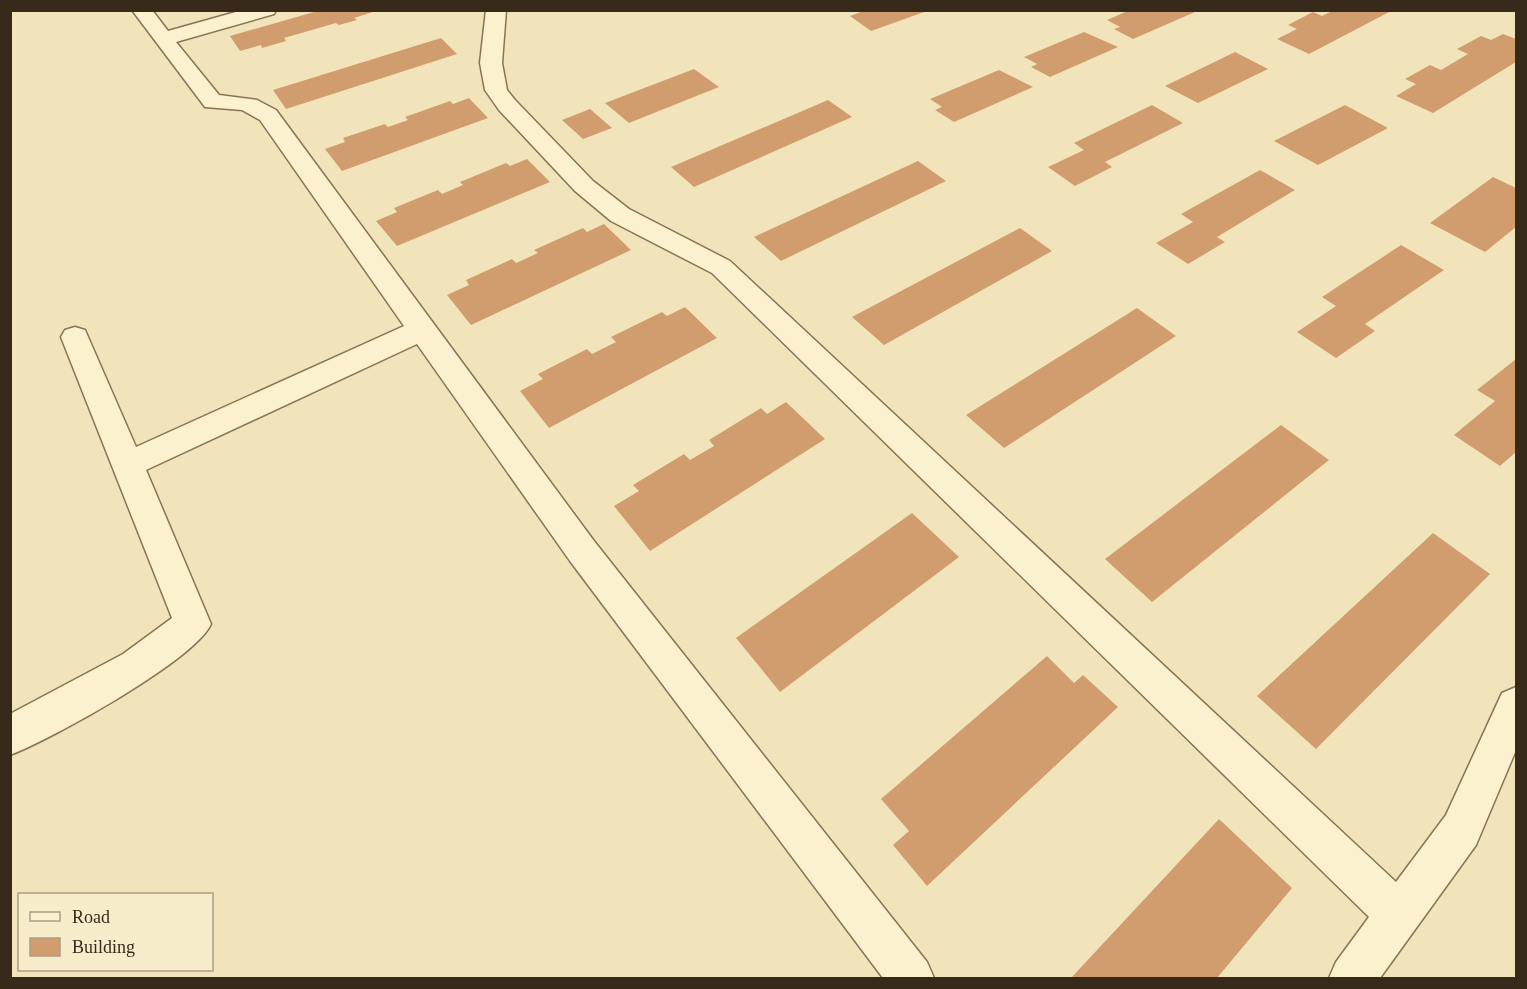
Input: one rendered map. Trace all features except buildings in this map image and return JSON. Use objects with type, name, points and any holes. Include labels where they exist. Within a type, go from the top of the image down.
[{"type":"street","points":[[141,10],[213,102],[244,102],[256,106],[268,115],[582,551],[912,978]]},
{"type":"street","points":[[164,39],[267,10]]},
{"type":"street","points":[[496,10],[491,63],[496,90],[584,186],[620,215],[721,267],[1399,915]]},
{"type":"street","points":[[128,465],[423,329]]},
{"type":"street","points":[[10,736],[136,667],[193,624],[75,338]]},
{"type":"street","points":[[1352,978],[1461,830],[1516,706]]}]
